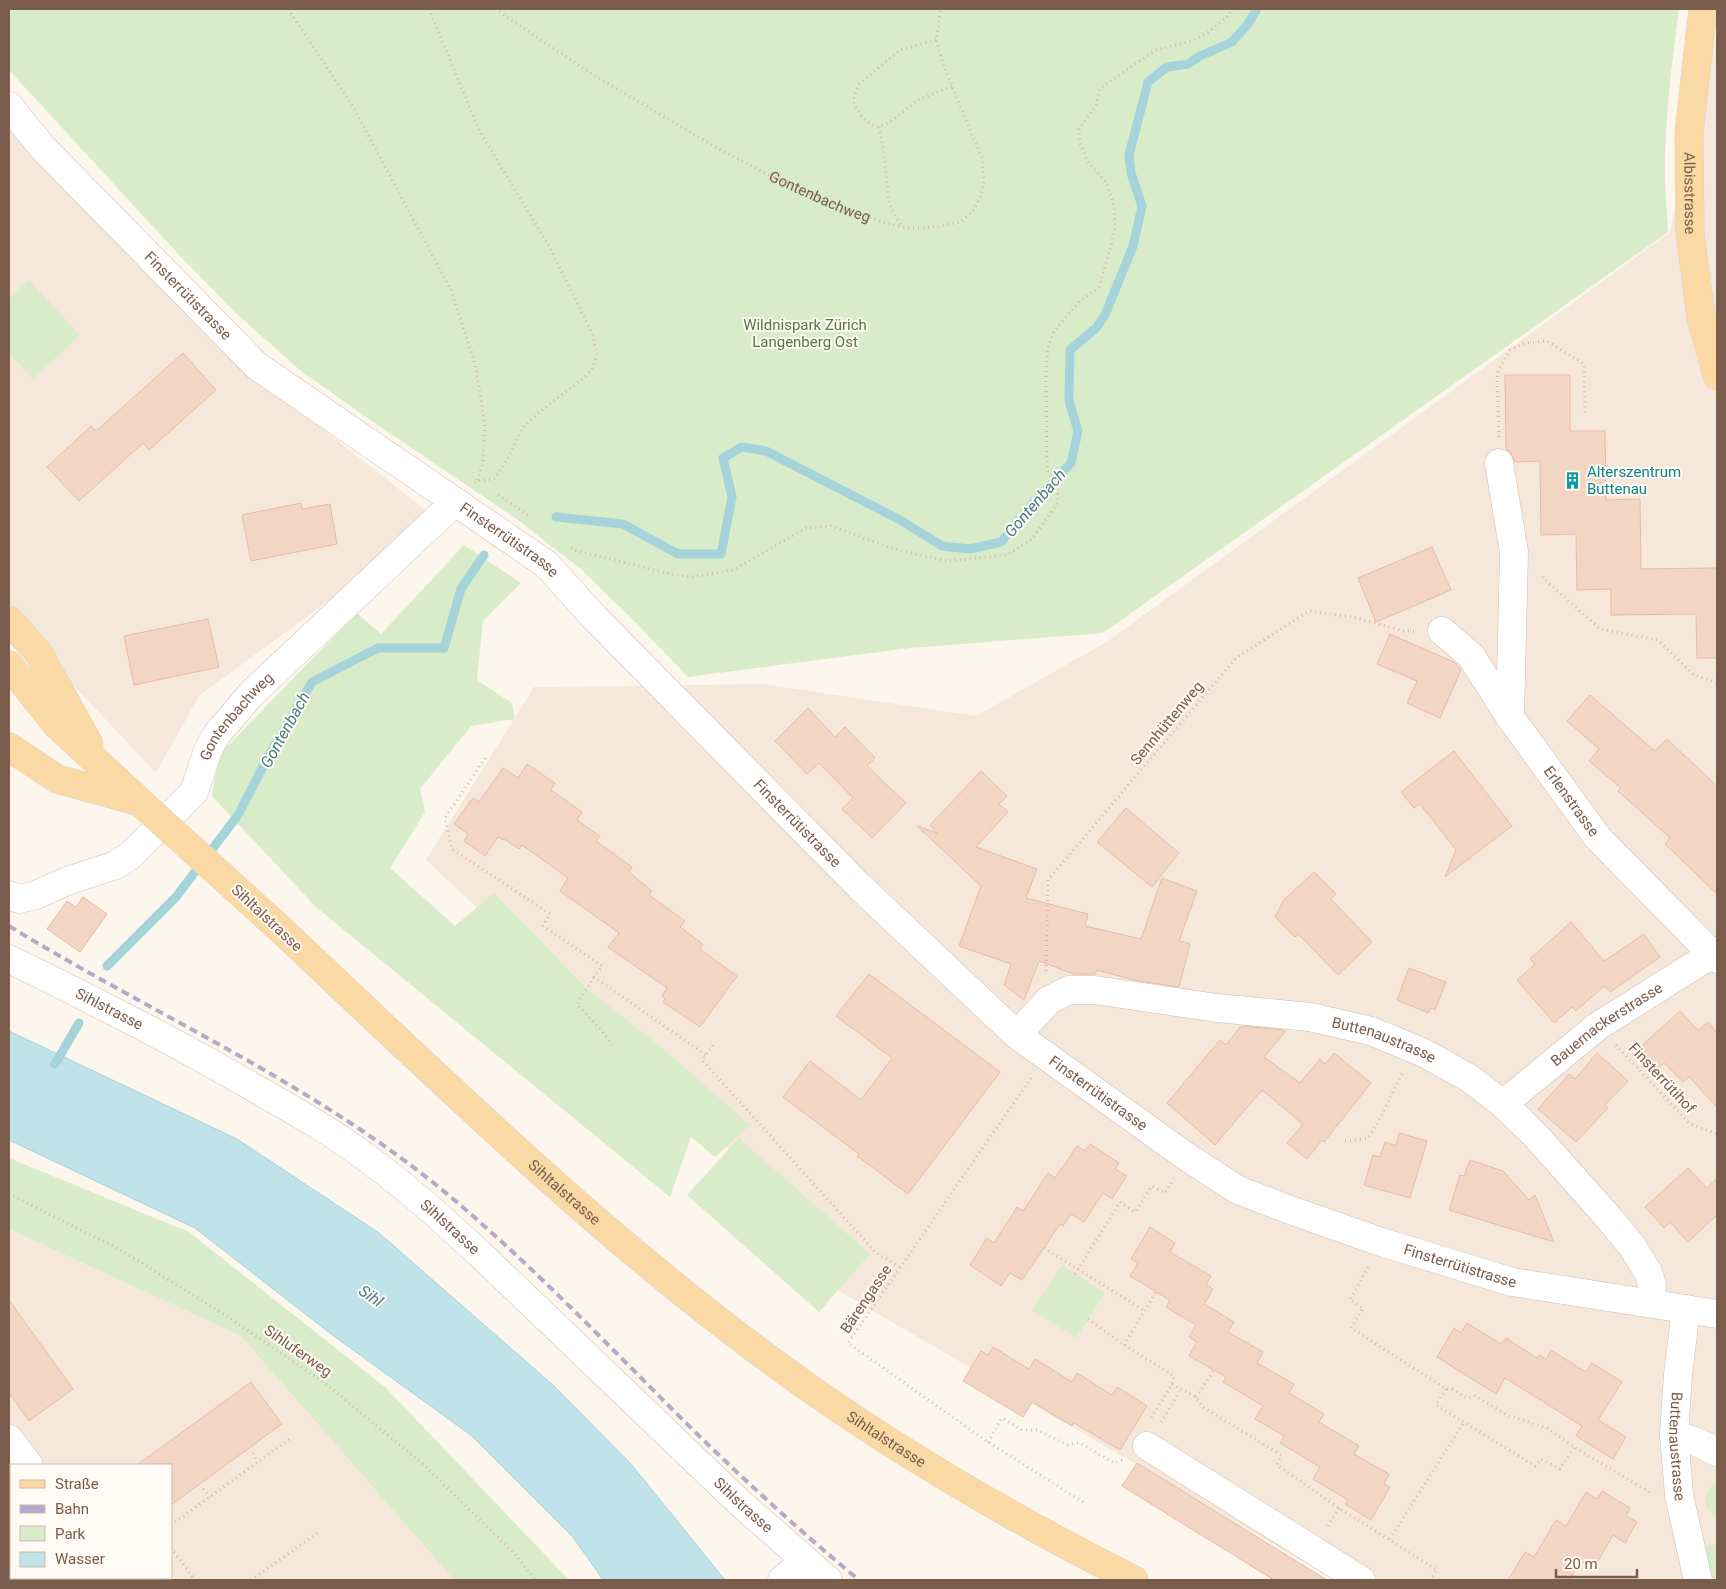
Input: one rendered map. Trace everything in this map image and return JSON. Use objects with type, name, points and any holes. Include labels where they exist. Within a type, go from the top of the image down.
[{"type":"main road","name":"Albisstrasse","points":[[1703,9],[1689,133],[1690,233],[1701,317],[1717,376]]},
{"type":"main road","points":[[9,620],[39,654],[101,765]]},
{"type":"main road","name":"Sihltalstrasse","points":[[9,665],[56,724]]},
{"type":"main road","name":"Sihltalstrasse","points":[[9,691],[56,724],[277,926],[530,1162],[613,1235],[682,1292],[755,1349],[876,1434],[956,1485],[1060,1543],[1134,1580]]},
{"type":"main road","points":[[9,747],[57,779],[140,802]]},
{"type":"street","name":"Finsterrütistrasse","points":[[9,106],[43,148],[257,366],[546,564],[602,625],[860,888],[1017,1035],[1187,1157],[1238,1190],[1381,1242],[1512,1282],[1717,1314]]},
{"type":"street","points":[[1499,463],[1514,552],[1510,717]]},
{"type":"street","name":"Gontenbachweg","points":[[9,895],[19,899],[36,895],[66,881],[116,865],[131,855],[194,792],[208,750],[217,734],[252,693],[455,502]]},
{"type":"street","name":"Erlenstrasse","points":[[1442,631],[1472,656],[1510,717],[1598,838],[1716,955]]},
{"type":"street","name":"Bauernackerstrasse","points":[[1503,1104],[1598,1026],[1716,955]]},
{"type":"street","name":"Sihlstrasse","points":[[9,959],[204,1058],[320,1126],[364,1156],[420,1201],[482,1256],[726,1490],[804,1561],[828,1580]]},
{"type":"street","name":"Buttenaustrasse","points":[[1017,1035],[1049,1000],[1070,990],[1096,990],[1217,1008],[1310,1017],[1371,1031],[1416,1050],[1469,1078],[1503,1104],[1542,1143],[1632,1246],[1648,1272],[1652,1285],[1650,1303]]},
{"type":"street","name":"Buttenaustrasse","points":[[1686,1310],[1678,1375],[1674,1435],[1678,1495],[1698,1580]]},
{"type":"street","points":[[1674,1435],[1694,1441],[1717,1452]]},
{"type":"street","points":[[9,1439],[28,1464]]},
{"type":"street","points":[[1140,1442],[1361,1580]]},
{"type":"street","points":[[782,1580],[804,1561]]},
{"type":"path","points":[[288,9],[352,105],[451,290],[475,363],[482,405],[485,428],[483,462],[477,481],[494,479],[505,464],[523,428],[543,409],[584,378],[592,369],[597,356],[593,335],[550,248],[479,130],[429,9]]},
{"type":"path","name":"Gontenbachweg","points":[[495,9],[592,74],[717,148],[771,176],[844,209],[886,224],[928,228],[961,222],[973,211],[980,198],[984,180],[982,159],[952,86],[936,40],[941,9]]},
{"type":"path","points":[[599,555],[666,573],[692,577],[733,570],[806,528],[831,526],[894,549],[946,561],[1007,555],[1032,539],[1058,503],[1058,486],[1047,469],[1046,372],[1048,348],[1054,331],[1079,302],[1099,287],[1115,225],[1114,206],[1106,182],[1087,162],[1080,143],[1079,129],[1096,106],[1100,88],[1156,50],[1188,42],[1206,34],[1227,17],[1232,9]]},
{"type":"path","points":[[936,40],[900,50],[859,84],[853,100],[859,114],[870,125],[879,127],[890,122],[918,100],[952,86]]},
{"type":"path","points":[[879,127],[889,204],[902,227]]},
{"type":"path","points":[[1499,463],[1498,373],[1510,350],[1525,343],[1547,341],[1584,364],[1585,414]]},
{"type":"path","points":[[1514,552],[1600,629],[1658,640],[1692,674],[1717,683]]},
{"type":"path","name":"Sennhüttenweg","points":[[1049,1000],[1045,965],[1048,880],[1236,658],[1309,611],[1352,617],[1404,631],[1442,631]]},
{"type":"path","points":[[486,758],[445,818],[452,848],[550,914],[543,926],[602,966],[577,1004],[607,1037],[611,1045]]},
{"type":"path","points":[[594,977],[706,1055]]},
{"type":"path","name":"Finsterrütihof","points":[[1598,1026],[1689,1123],[1717,1134]]},
{"type":"path","points":[[712,1045],[702,1060],[876,1253],[900,1267]]},
{"type":"path","points":[[1345,1141],[1366,1139],[1372,1132],[1416,1050]]},
{"type":"path","name":"Bärengasse","points":[[1046,1056],[848,1343],[988,1442],[1086,1504]]},
{"type":"path","points":[[1075,1274],[1120,1202],[1135,1212],[1152,1186],[1165,1193]]},
{"type":"path","name":"Sihluferweg","points":[[9,1194],[119,1249],[225,1314],[325,1383],[426,1466],[514,1554],[535,1580]]},
{"type":"path","points":[[1381,1242],[1350,1300],[1363,1308],[1351,1328],[1446,1389],[1452,1389],[1467,1398],[1475,1396],[1507,1415],[1547,1428],[1574,1447],[1651,1493],[1678,1495]]},
{"type":"path","points":[[1044,1248],[1079,1268],[1145,1311]]},
{"type":"path","points":[[1124,1344],[1156,1292]]},
{"type":"path","points":[[988,1442],[1002,1418],[1022,1430],[1038,1430],[1068,1445],[1080,1443],[1114,1462],[1124,1461],[1140,1442],[1172,1384],[1174,1376],[1088,1319]]},
{"type":"path","points":[[1196,1397],[1214,1370]]},
{"type":"path","points":[[1172,1384],[1196,1397],[1203,1407],[1282,1455],[1276,1465],[1339,1508],[1437,1570],[1430,1580]]},
{"type":"path","points":[[1171,1406],[1182,1389]]},
{"type":"path","points":[[1446,1389],[1436,1405],[1535,1466],[1541,1458],[1560,1469],[1574,1447]]},
{"type":"path","points":[[1390,1539],[1464,1422]]},
{"type":"path","points":[[172,1524],[291,1438]]},
{"type":"path","points":[[252,1453],[258,1462]]},
{"type":"path","points":[[203,1489],[210,1497]]},
{"type":"path","points":[[1324,1531],[1339,1508]]},
{"type":"path","points":[[251,1580],[319,1532]]},
{"type":"path","points":[[172,1549],[195,1580]]},
{"type":"shaded area","points":[[1717,32],[1717,1580],[1335,1580],[837,1290],[708,1124],[426,860],[534,687],[763,684],[976,716],[1108,641],[1669,233]]},
{"type":"shaded area","points":[[9,119],[257,377],[438,520],[199,696],[156,773],[9,617]]},
{"type":"shaded area","points":[[9,1229],[241,1336],[454,1580],[9,1580]]},
{"type":"green space","name":"Wildnispark Zürich Langenberg Ost","points":[[9,9],[1679,9],[1671,69],[1665,150],[1668,232],[1103,633],[910,648],[688,677],[582,570],[518,520],[301,371],[238,315],[181,257],[9,70]]},
{"type":"green space","points":[[29,280],[80,335],[33,379],[9,353],[9,299]]},
{"type":"green space","points":[[464,545],[521,583],[483,621],[477,680],[512,703],[515,719],[471,726],[420,789],[425,812],[390,868],[455,926],[494,893],[583,985],[675,1059],[750,1125],[715,1157],[691,1137],[670,1197],[316,907],[212,796],[219,755],[357,613],[381,634]]},
{"type":"green space","points":[[739,1138],[870,1254],[819,1312],[687,1195]]},
{"type":"green space","points":[[9,1158],[189,1232],[386,1388],[569,1580],[454,1580],[241,1336],[9,1229]]},
{"type":"green space","points":[[1062,1265],[1105,1293],[1076,1338],[1032,1310]]},
{"type":"green space","points":[[1717,1483],[1717,1527],[1716,1516],[1706,1508],[1706,1496],[1708,1490]]},
{"type":"green space","points":[[1717,1544],[1717,1580],[1703,1580],[1706,1546]]},
{"type":"water","name":"Sihl","points":[[9,1031],[237,1139],[379,1233],[554,1386],[631,1464],[725,1580],[603,1580],[573,1537],[472,1436],[331,1334],[195,1228],[9,1140]]},
{"type":"building","points":[[183,353],[216,390],[149,450],[143,443],[79,501],[47,467],[91,426],[96,431]]},
{"type":"building","name":"Alterszentrum Buttenau","points":[[1505,375],[1570,375],[1570,431],[1605,431],[1606,500],[1640,499],[1641,569],[1717,568],[1717,658],[1697,658],[1696,614],[1611,615],[1611,589],[1577,590],[1576,534],[1541,535],[1540,461],[1515,462],[1511,453],[1506,449]]},
{"type":"building","points":[[301,503],[302,509],[330,504],[337,544],[251,561],[242,515]]},
{"type":"building","points":[[1432,547],[1451,590],[1376,622],[1358,578]]},
{"type":"building","points":[[208,619],[219,667],[134,685],[124,636]]},
{"type":"building","points":[[1390,634],[1454,662],[1461,670],[1440,718],[1407,703],[1417,681],[1377,664]]},
{"type":"building","points":[[1590,695],[1655,751],[1667,739],[1717,786],[1717,894],[1665,844],[1670,838],[1618,791],[1621,788],[1589,761],[1599,749],[1567,721]]},
{"type":"building","points":[[808,708],[835,737],[845,727],[875,758],[867,766],[906,803],[872,838],[842,809],[853,798],[819,763],[807,774],[775,741]]},
{"type":"building","points":[[1454,751],[1512,826],[1445,877],[1456,850],[1420,804],[1414,808],[1401,792]]},
{"type":"building","points":[[527,764],[555,783],[551,790],[582,812],[577,820],[600,836],[596,841],[632,867],[629,872],[652,891],[649,895],[685,921],[680,927],[703,944],[700,949],[737,976],[700,1027],[663,1002],[665,999],[662,996],[667,988],[608,947],[619,933],[560,891],[568,878],[522,845],[519,849],[498,837],[485,856],[464,841],[468,834],[454,824],[473,798],[479,802],[503,768],[518,778]]},
{"type":"building","points":[[981,771],[1007,796],[999,804],[1008,812],[976,847],[1037,869],[1026,898],[1088,914],[1085,926],[1141,939],[1162,878],[1197,891],[1179,941],[1190,944],[1179,987],[1134,980],[1097,970],[1095,974],[1074,974],[1039,961],[1024,1000],[1004,985],[1011,964],[959,946],[981,886],[917,826],[937,833],[930,825]]},
{"type":"building","points":[[1126,808],[1179,853],[1152,887],[1097,842]]},
{"type":"building","points":[[1314,872],[1336,894],[1331,899],[1372,942],[1338,975],[1298,934],[1295,937],[1275,917],[1284,900]]},
{"type":"building","points":[[83,897],[107,914],[80,952],[47,929],[67,901],[76,907]]},
{"type":"building","points":[[1571,922],[1604,961],[1644,934],[1660,957],[1610,992],[1604,986],[1576,1011],[1572,1007],[1554,1023],[1517,980],[1535,964],[1530,959]]},
{"type":"building","points":[[1409,968],[1446,982],[1435,1010],[1431,1008],[1428,1013],[1397,1000]]},
{"type":"building","points":[[869,974],[1000,1072],[908,1194],[857,1156],[859,1154],[783,1097],[810,1061],[861,1100],[892,1058],[836,1016]]},
{"type":"building","points":[[1680,1011],[1698,1030],[1708,1022],[1717,1033],[1717,1107],[1689,1077],[1683,1082],[1664,1063],[1658,1068],[1639,1048]]},
{"type":"building","points":[[1241,1026],[1283,1030],[1285,1032],[1264,1057],[1300,1083],[1320,1059],[1325,1064],[1334,1053],[1371,1083],[1324,1142],[1322,1140],[1307,1159],[1287,1143],[1303,1124],[1262,1090],[1215,1145],[1167,1103],[1220,1040],[1226,1045]]},
{"type":"building","points":[[1597,1053],[1628,1081],[1605,1105],[1608,1108],[1576,1142],[1538,1109],[1569,1074],[1575,1079]]},
{"type":"building","points":[[1399,1133],[1427,1141],[1410,1198],[1364,1185],[1373,1155],[1380,1157],[1385,1142],[1396,1146]]},
{"type":"building","points":[[1090,1144],[1119,1163],[1115,1169],[1127,1176],[1112,1199],[1103,1193],[1084,1222],[1071,1214],[1063,1226],[1060,1224],[1022,1280],[1010,1273],[1001,1286],[970,1265],[987,1238],[994,1243],[1017,1207],[1023,1211],[1048,1173],[1055,1178],[1077,1146],[1085,1151]]},
{"type":"building","points":[[1470,1160],[1503,1171],[1529,1200],[1535,1195],[1554,1242],[1449,1210],[1460,1175],[1464,1176]]},
{"type":"building","points":[[1688,1168],[1707,1188],[1717,1178],[1717,1215],[1688,1242],[1670,1222],[1664,1228],[1645,1207]]},
{"type":"building","points":[[1150,1227],[1175,1243],[1170,1252],[1211,1276],[1206,1285],[1213,1289],[1204,1304],[1234,1322],[1228,1332],[1263,1352],[1257,1363],[1294,1384],[1289,1393],[1324,1414],[1319,1422],[1359,1446],[1354,1454],[1389,1474],[1384,1484],[1390,1487],[1371,1520],[1345,1504],[1348,1500],[1313,1479],[1320,1467],[1280,1443],[1284,1436],[1255,1419],[1263,1406],[1223,1382],[1226,1377],[1189,1356],[1197,1342],[1189,1337],[1196,1325],[1166,1307],[1170,1300],[1130,1276],[1138,1263],[1131,1259]]},
{"type":"building","points":[[9,1300],[73,1389],[29,1421],[9,1393]]},
{"type":"building","points":[[1467,1323],[1501,1344],[1506,1338],[1537,1358],[1539,1355],[1546,1359],[1551,1350],[1586,1372],[1592,1363],[1622,1382],[1598,1420],[1626,1437],[1613,1459],[1576,1436],[1582,1426],[1505,1378],[1496,1394],[1437,1357],[1454,1328],[1461,1333]]},
{"type":"building","points":[[993,1347],[1029,1369],[1035,1359],[1072,1382],[1077,1373],[1112,1395],[1117,1387],[1147,1406],[1120,1450],[1074,1423],[1072,1426],[1032,1402],[1023,1417],[963,1381],[981,1351],[988,1355]]},
{"type":"building","points":[[251,1382],[282,1424],[172,1504],[172,1464],[138,1464]]},
{"type":"building","points":[[1137,1463],[1327,1580],[1274,1580],[1122,1486]]},
{"type":"building","points":[[1602,1491],[1630,1508],[1626,1516],[1637,1522],[1625,1543],[1613,1535],[1593,1569],[1580,1561],[1570,1578],[1574,1580],[1508,1580],[1525,1552],[1534,1557],[1556,1520],[1566,1526],[1586,1492],[1597,1499]]},
{"type":"waterway","name":"Gontenbach","points":[[556,517],[623,524],[678,554],[721,554],[732,497],[723,458],[742,447],[766,451],[902,521],[942,546],[970,549],[1001,542],[1034,502],[1071,463],[1078,431],[1069,401],[1070,350],[1096,328],[1105,315],[1133,246],[1142,206],[1131,173],[1129,155],[1148,82],[1167,67],[1188,64],[1200,56],[1232,42],[1247,25],[1257,9]]},
{"type":"waterway","name":"Gontenbach","points":[[107,966],[176,897],[238,815],[268,757],[312,682],[378,648],[444,648],[461,589],[484,555]]},
{"type":"waterway","name":"Gontenbach","points":[[55,1064],[79,1023]]},
{"type":"railway","points":[[9,926],[334,1112],[435,1184],[528,1266],[742,1477],[859,1580]]},
{"type":"place","name":"Alterszentrum Buttenau","points":[[1573,481]]}]
